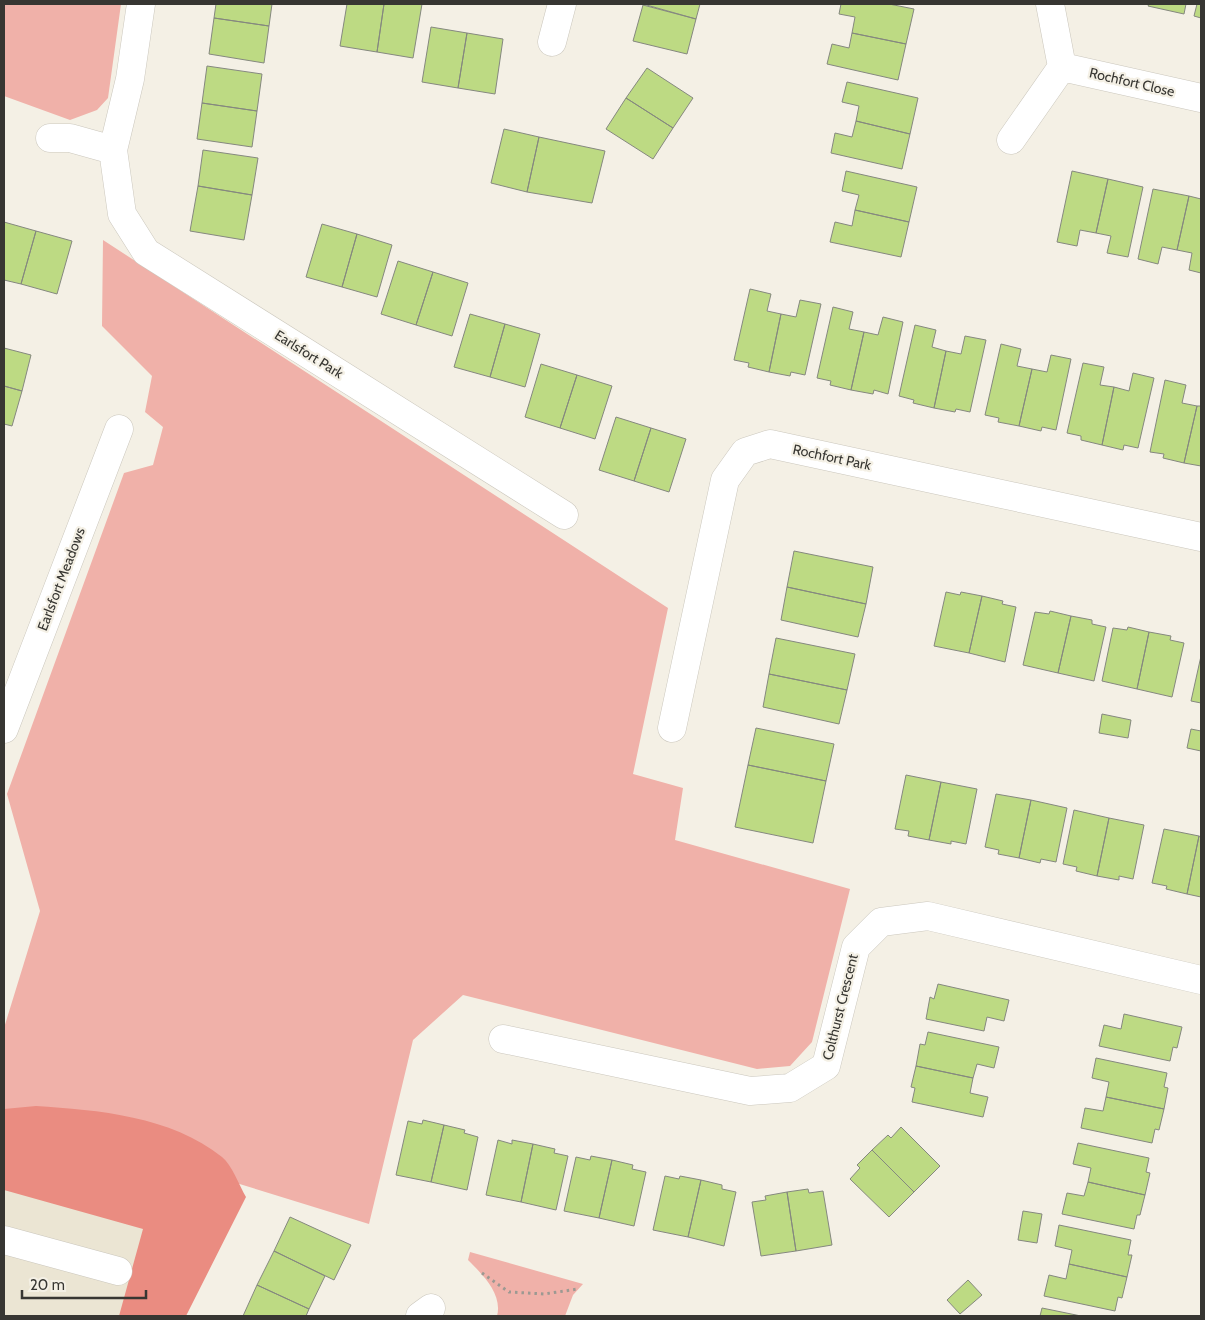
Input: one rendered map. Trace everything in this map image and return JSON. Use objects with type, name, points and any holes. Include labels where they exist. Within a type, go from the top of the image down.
[{"type":"street","name":"Earlsfort Park","points":[[141,4],[130,79],[113,150],[122,214],[146,252],[564,515]]},
{"type":"street","points":[[552,42],[562,4]]},
{"type":"street","points":[[1011,140],[1062,67],[1050,4]]},
{"type":"street","name":"Rochfort Close","points":[[1062,67],[1201,98]]},
{"type":"street","points":[[50,138],[70,138],[113,150]]},
{"type":"street","name":"Earlsfort Meadows","points":[[4,729],[119,429]]},
{"type":"street","name":"Rochfort Park","points":[[672,728],[725,480],[744,452],[770,444],[1201,537]]},
{"type":"street","name":"Colthurst Crescent","points":[[503,1039],[750,1091],[790,1088],[826,1066],[856,947],[881,922],[928,916],[1201,980]]},
{"type":"street","points":[[4,1240],[118,1271]]},
{"type":"path","points":[[482,1273],[509,1292],[544,1294],[578,1289]]},
{"type":"shaded area","points":[[4,4],[121,4],[108,98],[97,110],[70,120],[4,96]]},
{"type":"shaded area","points":[[103,240],[668,608],[633,774],[683,788],[675,840],[850,889],[812,1042],[790,1066],[757,1069],[463,995],[413,1040],[369,1224],[233,1182],[4,1124],[4,1028],[40,911],[7,794],[124,473],[153,465],[163,427],[145,412],[152,376],[102,326]]},
{"type":"shaded area","points":[[36,1106],[109,1113],[157,1124],[180,1132],[202,1143],[222,1157],[229,1165],[246,1197],[186,1316],[119,1316],[143,1229],[4,1190],[4,1109]]},
{"type":"shaded area","points":[[4,1124],[233,1182],[163,1316],[4,1316]]},
{"type":"shaded area","points":[[470,1252],[583,1284],[573,1295],[565,1316],[497,1316],[497,1300],[494,1292],[485,1278],[468,1260]]},
{"type":"building","points":[[216,4],[272,4],[269,26],[214,18]]},
{"type":"building","points":[[347,4],[384,4],[377,52],[340,46]]},
{"type":"building","points":[[384,4],[422,4],[413,58],[377,52]]},
{"type":"building","points":[[643,4],[700,4],[696,19]]},
{"type":"building","points":[[841,4],[889,4],[914,9],[906,44],[852,33],[855,17],[839,14]]},
{"type":"building","points":[[1149,4],[1186,4],[1184,14],[1148,6]]},
{"type":"building","points":[[1197,4],[1201,4],[1201,18],[1194,16]]},
{"type":"building","points":[[643,5],[696,19],[687,54],[633,41]]},
{"type":"building","points":[[214,18],[269,26],[264,63],[209,54]]},
{"type":"building","points":[[431,27],[467,33],[458,88],[422,82]]},
{"type":"building","points":[[467,33],[503,39],[495,94],[458,88]]},
{"type":"building","points":[[852,33],[906,44],[898,80],[827,64],[832,44],[849,48]]},
{"type":"building","points":[[207,66],[262,74],[257,111],[202,103]]},
{"type":"building","points":[[647,68],[693,98],[673,128],[626,98]]},
{"type":"building","points":[[847,82],[918,98],[910,134],[856,121],[859,106],[842,102]]},
{"type":"building","points":[[626,98],[673,128],[653,159],[606,129]]},
{"type":"building","points":[[202,103],[257,111],[252,147],[197,139]]},
{"type":"building","points":[[856,121],[910,134],[902,169],[831,153],[835,133],[852,137]]},
{"type":"building","points":[[504,129],[539,137],[527,192],[491,183]]},
{"type":"building","points":[[539,137],[605,151],[592,203],[527,192]]},
{"type":"building","points":[[203,150],[258,158],[252,195],[198,186]]},
{"type":"building","points":[[846,171],[917,187],[909,222],[855,210],[859,195],[842,191]]},
{"type":"building","points":[[1072,171],[1108,179],[1096,233],[1080,230],[1077,246],[1057,242]]},
{"type":"building","points":[[1108,179],[1143,187],[1128,257],[1107,253],[1111,236],[1096,233]]},
{"type":"building","points":[[198,186],[252,195],[244,240],[190,231]]},
{"type":"building","points":[[1153,189],[1189,196],[1177,250],[1162,247],[1158,264],[1138,259]]},
{"type":"building","points":[[1189,196],[1201,199],[1201,273],[1189,270],[1192,253],[1177,250]]},
{"type":"building","points":[[855,210],[909,222],[901,257],[830,242],[835,222],[852,226]]},
{"type":"building","points":[[4,222],[36,231],[21,284],[4,280]]},
{"type":"building","points":[[322,224],[357,234],[342,287],[306,277]]},
{"type":"building","points":[[36,231],[72,241],[57,294],[21,284]]},
{"type":"building","points":[[357,234],[392,245],[377,297],[342,287]]},
{"type":"building","points":[[398,261],[433,272],[416,325],[381,314]]},
{"type":"building","points":[[433,272],[468,283],[452,336],[416,325]]},
{"type":"building","points":[[750,289],[771,294],[767,311],[781,314],[769,372],[748,367],[749,363],[734,360]]},
{"type":"building","points":[[800,300],[821,304],[805,375],[791,372],[790,376],[769,372],[781,314],[796,317]]},
{"type":"building","points":[[833,307],[853,312],[849,329],[864,332],[851,390],[830,385],[831,381],[817,378]]},
{"type":"building","points":[[470,314],[505,324],[490,377],[454,367]]},
{"type":"building","points":[[883,317],[903,322],[888,394],[874,390],[873,394],[851,390],[864,332],[878,335]]},
{"type":"building","points":[[505,324],[540,334],[525,387],[490,377]]},
{"type":"building","points":[[915,325],[936,330],[932,347],[946,351],[934,408],[913,403],[914,400],[899,396]]},
{"type":"building","points":[[965,336],[986,340],[970,412],[956,409],[955,412],[934,408],[946,351],[961,354]]},
{"type":"building","points":[[1001,344],[1021,349],[1017,366],[1032,369],[1019,426],[998,422],[999,418],[985,415]]},
{"type":"building","points":[[4,348],[31,355],[22,391],[4,386]]},
{"type":"building","points":[[1051,355],[1071,359],[1056,430],[1042,427],[1041,431],[1019,426],[1032,369],[1047,372]]},
{"type":"building","points":[[1083,363],[1104,367],[1100,385],[1114,387],[1102,445],[1081,440],[1081,436],[1067,433]]},
{"type":"building","points":[[541,364],[577,375],[560,428],[525,417]]},
{"type":"building","points":[[1133,373],[1154,378],[1138,448],[1124,445],[1123,450],[1102,445],[1114,387],[1129,391]]},
{"type":"building","points":[[577,375],[612,386],[595,439],[560,428]]},
{"type":"building","points":[[1165,380],[1186,385],[1182,403],[1197,406],[1184,463],[1163,458],[1164,454],[1150,452]]},
{"type":"building","points":[[4,386],[22,391],[12,426],[4,424]]},
{"type":"building","points":[[1197,406],[1201,406],[1201,466],[1184,463]]},
{"type":"building","points":[[616,417],[651,428],[634,481],[599,470]]},
{"type":"building","points":[[651,428],[686,439],[669,492],[634,481]]},
{"type":"building","points":[[794,551],[873,567],[866,604],[787,587]]},
{"type":"building","points":[[787,587],[866,604],[858,637],[781,620]]},
{"type":"building","points":[[946,592],[960,595],[961,592],[982,596],[969,653],[934,646]]},
{"type":"building","points":[[982,596],[1003,601],[1002,604],[1016,607],[1005,662],[969,653]]},
{"type":"building","points":[[1050,611],[1071,616],[1058,673],[1023,665],[1035,612],[1049,614]]},
{"type":"building","points":[[1071,616],[1092,620],[1092,624],[1106,627],[1094,681],[1058,673]]},
{"type":"building","points":[[1128,627],[1149,632],[1137,689],[1102,681],[1113,628],[1127,630]]},
{"type":"building","points":[[1149,632],[1171,636],[1170,640],[1184,643],[1172,697],[1137,689]]},
{"type":"building","points":[[776,638],[855,654],[847,690],[769,674]]},
{"type":"building","points":[[1201,656],[1201,703],[1191,701]]},
{"type":"building","points":[[769,674],[847,690],[839,724],[763,707]]},
{"type":"building","points":[[1102,714],[1131,720],[1128,738],[1099,733]]},
{"type":"building","points":[[756,728],[834,744],[826,781],[748,765]]},
{"type":"building","points":[[1191,729],[1201,731],[1201,751],[1187,748]]},
{"type":"building","points":[[748,765],[826,781],[813,843],[735,827]]},
{"type":"building","points":[[906,775],[941,782],[929,840],[908,836],[909,831],[895,829]]},
{"type":"building","points":[[941,782],[977,789],[966,844],[951,841],[951,844],[929,840]]},
{"type":"building","points":[[996,794],[1031,800],[1019,858],[998,854],[999,850],[985,847]]},
{"type":"building","points":[[1031,800],[1067,808],[1056,862],[1041,859],[1040,863],[1019,858]]},
{"type":"building","points":[[1074,810],[1109,818],[1097,876],[1076,871],[1077,867],[1063,864]]},
{"type":"building","points":[[1109,818],[1144,825],[1133,879],[1119,876],[1119,880],[1097,876]]},
{"type":"building","points":[[1164,829],[1199,836],[1187,894],[1166,889],[1167,886],[1152,883]]},
{"type":"building","points":[[1199,836],[1201,837],[1201,897],[1187,894]]},
{"type":"building","points":[[938,984],[1009,1000],[1004,1021],[987,1017],[984,1031],[926,1019],[930,997],[934,999]]},
{"type":"building","points":[[1124,1014],[1182,1027],[1177,1048],[1173,1047],[1170,1061],[1099,1046],[1104,1025],[1121,1029]]},
{"type":"building","points":[[928,1032],[999,1047],[994,1068],[977,1064],[973,1078],[916,1066],[920,1044],[925,1045]]},
{"type":"building","points":[[1096,1058],[1167,1073],[1164,1087],[1168,1088],[1164,1109],[1106,1097],[1109,1082],[1092,1078]]},
{"type":"building","points":[[916,1066],[973,1078],[970,1093],[988,1097],[983,1117],[912,1102],[915,1088],[911,1087]]},
{"type":"building","points":[[1106,1097],[1164,1109],[1159,1130],[1155,1129],[1152,1143],[1081,1128],[1085,1108],[1103,1111]]},
{"type":"building","points":[[423,1120],[444,1125],[431,1182],[396,1175],[408,1121],[422,1124]]},
{"type":"building","points":[[444,1125],[465,1130],[464,1133],[478,1137],[467,1190],[431,1182]]},
{"type":"building","points":[[901,1127],[940,1166],[914,1192],[872,1150],[888,1135],[891,1138]]},
{"type":"building","points":[[498,1140],[512,1144],[512,1140],[533,1144],[521,1202],[486,1195]]},
{"type":"building","points":[[1078,1143],[1149,1158],[1146,1172],[1150,1173],[1145,1195],[1088,1182],[1091,1168],[1073,1164]]},
{"type":"building","points":[[533,1144],[555,1149],[554,1153],[568,1156],[556,1210],[521,1202]]},
{"type":"building","points":[[872,1150],[914,1192],[889,1217],[850,1179],[860,1168],[857,1165]]},
{"type":"building","points":[[591,1156],[612,1160],[599,1218],[564,1211],[576,1157],[590,1160]]},
{"type":"building","points":[[612,1160],[633,1165],[632,1169],[646,1172],[634,1226],[599,1218]]},
{"type":"building","points":[[665,1176],[679,1179],[680,1176],[701,1180],[688,1237],[653,1230]]},
{"type":"building","points":[[701,1180],[722,1185],[722,1189],[736,1192],[724,1246],[688,1237]]},
{"type":"building","points":[[1088,1182],[1145,1195],[1134,1229],[1062,1214],[1067,1193],[1084,1196]]},
{"type":"building","points":[[808,1189],[809,1193],[823,1191],[832,1245],[796,1251],[787,1192]]},
{"type":"building","points":[[787,1192],[796,1251],[761,1256],[752,1202],[766,1200],[765,1196]]},
{"type":"building","points":[[1023,1211],[1042,1214],[1037,1243],[1018,1240]]},
{"type":"building","points":[[290,1217],[351,1245],[334,1280],[274,1251]]},
{"type":"building","points":[[1059,1225],[1131,1240],[1128,1255],[1132,1255],[1127,1277],[1069,1264],[1072,1250],[1055,1246]]},
{"type":"building","points":[[274,1251],[325,1276],[309,1309],[257,1285]]},
{"type":"building","points":[[1069,1264],[1127,1277],[1122,1298],[1118,1297],[1115,1311],[1044,1296],[1049,1275],[1066,1279]]},
{"type":"building","points":[[968,1280],[982,1295],[960,1314],[947,1300]]},
{"type":"building","points":[[257,1285],[309,1309],[306,1316],[243,1316]]},
{"type":"building","points":[[1042,1308],[1081,1316],[1040,1316]]}]
